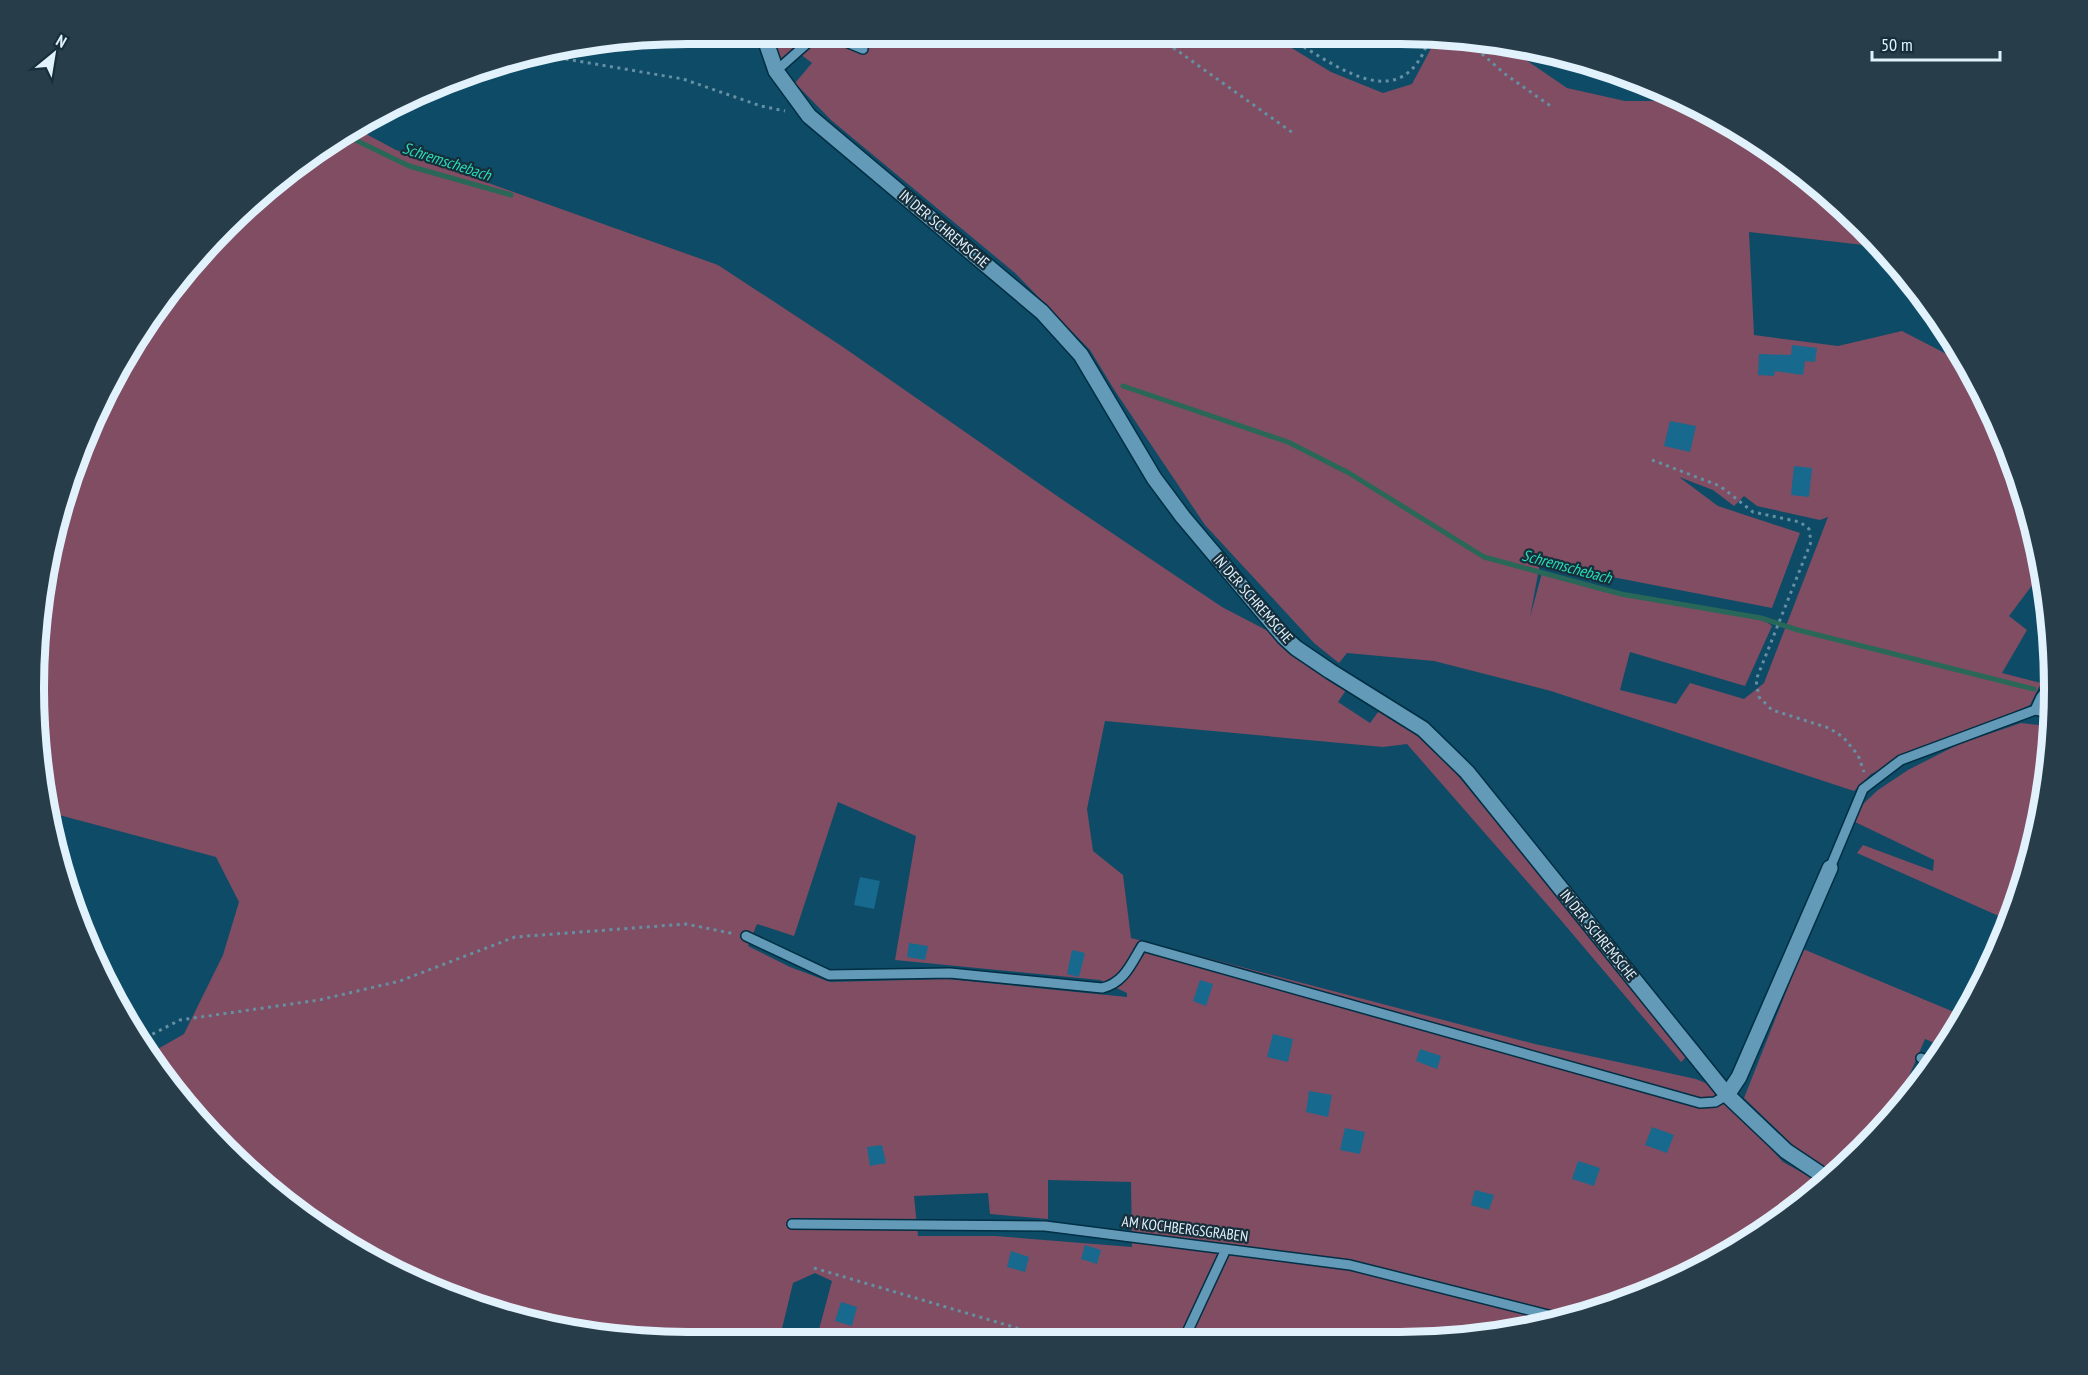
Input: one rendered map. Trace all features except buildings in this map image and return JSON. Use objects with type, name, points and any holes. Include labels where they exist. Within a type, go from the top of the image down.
[{"type":"street","name":"IN DER SCHREMSCHE","points":[[767,44],[776,71],[809,116],[1042,312],[1081,356],[1154,478],[1284,637],[1313,660],[1423,729],[1467,772],[1727,1095],[1786,1151],[1822,1175]]},
{"type":"street","points":[[1727,1095],[1739,1077],[1830,868]]},
{"type":"lane","points":[[776,71],[806,44]]},
{"type":"lane","points":[[851,44],[863,49]]},
{"type":"lane","points":[[2035,710],[2044,693]]},
{"type":"lane","points":[[1830,868],[1863,789],[1901,760],[2035,710],[2043,712]]},
{"type":"lane","points":[[746,936],[829,975],[950,973],[1102,988],[1113,986],[1123,978],[1142,946],[1700,1102],[1715,1102],[1727,1095]]},
{"type":"lane","points":[[1921,1058],[1926,1060]]},
{"type":"lane","name":"AM KOCHBERGSGRABEN","points":[[792,1224],[1045,1226],[1350,1265],[1546,1315]]},
{"type":"lane","points":[[1187,1332],[1226,1249]]},
{"type":"path","points":[[1168,44],[1293,133]]},
{"type":"path","points":[[1299,44],[1340,68],[1364,78],[1384,82],[1398,80],[1409,74],[1426,45]]},
{"type":"path","points":[[1475,48],[1505,74],[1552,107]]},
{"type":"path","points":[[556,57],[683,79],[761,106],[809,116]]},
{"type":"path","points":[[1652,460],[1720,486],[1753,512],[1800,522],[1809,529],[1811,542],[1756,680],[1759,697],[1772,710],[1829,728],[1843,738],[1858,755],[1865,770],[1863,789]]},
{"type":"path","points":[[147,1037],[180,1020],[319,1000],[400,981],[515,937],[686,924],[746,936]]},
{"type":"path","points":[[814,1268],[1030,1332]]},
{"type":"shaded area","points":[[774,44],[1285,44],[1331,72],[1383,93],[1412,84],[1433,45],[1443,45],[1525,56],[1526,60],[1567,88],[1625,101],[1665,101],[1723,130],[1793,177],[1825,203],[1869,246],[1749,232],[1754,335],[1838,346],[1902,331],[1953,357],[1978,403],[2010,480],[2023,521],[2032,562],[2035,581],[2009,616],[2027,630],[2002,673],[2041,683],[2030,705],[1871,774],[1854,791],[1551,691],[1434,661],[1347,653],[1339,663],[1314,643],[1205,525],[1090,350],[1015,273],[831,120],[795,83],[812,63],[795,50],[781,59]],"holes":[[[1679,477],[1713,490],[1734,506],[1744,496],[1757,506],[1820,520],[1828,517],[1764,683],[1744,699],[1690,683],[1676,704],[1620,690],[1630,652],[1745,686],[1772,626],[1761,618],[1621,594],[1542,573],[1530,617],[1540,563],[1772,608],[1800,533],[1718,506]]]},
{"type":"shaded area","points":[[362,132],[396,150],[718,265],[843,347],[1222,607],[1270,632],[1346,690],[1338,702],[1370,723],[1379,711],[1417,734],[1445,760],[1688,1055],[1681,1062],[1407,744],[1383,747],[1105,721],[1087,809],[1093,851],[1123,875],[1131,938],[1535,1044],[1696,1079],[1715,1087],[1783,1162],[1815,1180],[1758,1223],[1722,1245],[1647,1282],[1567,1310],[1485,1326],[1400,1332],[818,1332],[832,1281],[815,1273],[793,1283],[781,1332],[645,1330],[562,1319],[521,1310],[480,1297],[403,1265],[365,1245],[295,1198],[263,1172],[203,1112],[177,1080],[156,1050],[184,1034],[223,955],[239,902],[216,857],[56,814],[49,772],[44,688],[49,603],[56,562],[65,521],[93,441],[130,365],[152,330],[203,263],[232,232],[295,177]],"holes":[[[838,802],[916,836],[895,960],[1100,980],[1127,993],[1127,997],[947,979],[830,982],[790,967],[748,946],[757,924],[794,936]],[[1048,1180],[1131,1182],[1132,1247],[995,1236],[918,1236],[914,1196],[988,1193],[990,1214],[1048,1219]]]},
{"type":"shaded area","points":[[2021,723],[2043,726],[2032,813],[2023,854],[2001,917],[1857,853],[1863,845],[1933,871],[1934,860],[1855,822],[1863,804],[1878,790],[1908,770],[1959,744]]},
{"type":"shaded area","points":[[1803,949],[1956,1013],[1937,1044],[1925,1039],[1903,1090],[1885,1112],[1828,1170],[1794,1146],[1744,1098]]},
{"type":"waterway","name":"Schremschebach","points":[[352,138],[409,166],[511,195]]},
{"type":"waterway","name":"Schremschebach","points":[[1123,386],[1288,442],[1349,473],[1484,557],[1621,594],[1761,618],[1798,630],[2034,689]]}]
